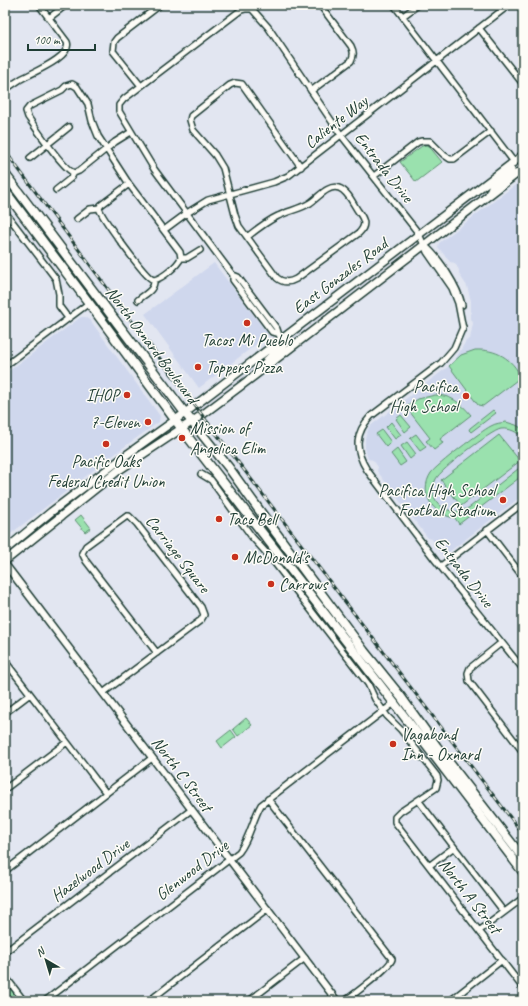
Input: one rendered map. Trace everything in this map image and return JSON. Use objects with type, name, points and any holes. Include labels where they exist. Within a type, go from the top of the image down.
[{"type":"main road","name":"East Gonzales Road","points":[[5,550],[51,512],[129,452],[184,413],[279,336],[419,234],[523,155]]},
{"type":"main road","points":[[521,170],[520,166],[523,160]]},
{"type":"main road","points":[[489,194],[493,185],[513,168],[514,162]]},
{"type":"main road","name":"East Gonzales Road","points":[[5,563],[119,470],[191,422],[262,370],[521,170]]},
{"type":"main road","name":"North Oxnard Boulevard","points":[[5,174],[184,413],[229,468],[384,676],[523,858]]},
{"type":"main road","name":"North Oxnard Boulevard","points":[[5,191],[181,428],[523,872]]},
{"type":"main road","points":[[84,279],[82,285],[87,293],[89,303],[93,302],[99,310],[108,312]]},
{"type":"main road","points":[[262,370],[267,360],[283,345],[284,342],[279,336]]},
{"type":"main road","points":[[73,495],[79,502]]},
{"type":"main road","points":[[258,526],[271,526]]},
{"type":"main road","points":[[384,676],[383,682],[392,694],[394,703],[403,708],[410,709]]},
{"type":"main road","points":[[483,806],[492,824],[523,864]]},
{"type":"street","points":[[5,90],[21,79],[47,67],[63,54],[68,47],[67,42],[39,5]]},
{"type":"street","points":[[49,18],[66,5]]},
{"type":"street","points":[[160,5],[117,38],[114,42],[113,51],[141,86],[124,99],[118,108],[120,115],[154,169],[233,276],[233,280],[272,332],[279,336]]},
{"type":"street","points":[[311,90],[351,61],[354,52],[320,5]]},
{"type":"street","points":[[394,5],[514,162]]},
{"type":"street","points":[[403,16],[418,5]]},
{"type":"street","name":"Caliente Way","points":[[164,230],[208,200],[274,182],[288,176],[509,5]]},
{"type":"street","name":"Entrada Drive","points":[[141,86],[241,10],[252,9],[268,27],[341,135],[419,234],[423,245],[430,250],[455,286],[461,300],[463,310],[462,329],[456,344],[441,363],[371,416],[364,424],[360,431],[358,440],[359,455],[363,463],[441,566],[523,669]]},
{"type":"street","points":[[479,28],[523,84]]},
{"type":"street","points":[[248,237],[274,218],[309,204],[331,188],[338,187],[344,191],[361,214],[364,221],[364,227],[358,234],[296,279],[286,282],[277,278],[248,237],[236,220],[223,168],[215,155],[193,130],[190,118],[194,113],[230,85],[235,83],[242,84],[301,167]]},
{"type":"street","points":[[74,173],[68,169],[48,144],[28,117],[26,110],[30,106],[62,90],[66,86],[73,84],[85,98],[94,126],[129,184],[180,252],[181,258],[178,263],[159,278],[154,280]]},
{"type":"street","points":[[30,158],[69,127]]},
{"type":"street","points":[[374,176],[418,142],[427,140],[430,141],[444,155],[450,159],[454,159],[491,131]]},
{"type":"street","points":[[56,190],[71,178],[74,173],[79,171],[107,148],[131,132]]},
{"type":"street","points":[[77,219],[90,209],[99,208],[129,184]]},
{"type":"street","points":[[99,208],[108,224],[140,268],[154,280]]},
{"type":"street","points":[[5,212],[56,279],[59,290],[59,306],[68,318]]},
{"type":"street","points":[[181,258],[187,258],[200,250]]},
{"type":"street","points":[[233,276],[238,277],[277,329],[279,336]]},
{"type":"street","points":[[138,300],[152,289],[155,283],[154,280]]},
{"type":"street","points":[[245,295],[248,296],[263,315],[266,315]]},
{"type":"street","points":[[5,366],[89,303]]},
{"type":"street","points":[[201,474],[211,480],[232,508],[243,526],[257,544],[270,557],[368,684],[375,699],[390,720],[404,734],[437,776],[438,784],[432,791],[418,800],[504,912]]},
{"type":"street","points":[[441,566],[523,503]]},
{"type":"street","name":"Carriage Square","points":[[103,693],[201,620],[204,615],[203,611],[137,524],[129,516],[127,516],[86,546],[82,553],[86,561],[157,652]]},
{"type":"street","points":[[487,530],[523,577]]},
{"type":"street","name":"North C Street","points":[[5,563],[229,860],[338,1001]]},
{"type":"street","points":[[502,643],[470,668],[468,673],[469,681],[523,752]]},
{"type":"street","points":[[5,662],[106,793]]},
{"type":"street","points":[[5,713],[30,694]]},
{"type":"street","name":"Glenwood Drive","points":[[45,1001],[239,852],[246,844],[257,813],[268,799],[394,703]]},
{"type":"street","points":[[5,788],[67,742]]},
{"type":"street","points":[[5,871],[152,758]]},
{"type":"street","points":[[268,799],[391,957],[392,962],[373,980],[345,1001]]},
{"type":"street","name":"North A Street","points":[[418,800],[397,815],[395,817],[395,822],[523,988]]},
{"type":"street","name":"Hazelwood Drive","points":[[5,952],[191,810]]},
{"type":"street","points":[[429,866],[454,847]]},
{"type":"street","points":[[479,931],[523,898]]},
{"type":"street","points":[[149,1001],[268,910]]},
{"type":"street","points":[[248,1001],[305,958]]},
{"type":"street","points":[[450,1001],[502,960]]},
{"type":"street","points":[[5,976],[24,1001]]},
{"type":"shaded area","name":"Pacifica High School","points":[[519,182],[523,182],[523,495],[445,555],[441,554],[432,539],[428,538],[377,471],[378,467],[373,460],[368,459],[365,448],[365,438],[369,427],[449,366],[456,358],[466,341],[470,339],[473,323],[471,319],[471,301],[467,286],[459,274],[459,270],[455,263],[450,262],[438,247],[439,243]]},
{"type":"shaded area","points":[[214,263],[267,333],[267,336],[199,388],[145,314]]},
{"type":"shaded area","points":[[81,317],[86,317],[90,320],[160,416],[159,422],[5,538],[5,374]]},
{"type":"green space","points":[[428,145],[442,162],[416,182],[400,162],[422,146]]},
{"type":"green space","points":[[475,350],[490,351],[502,356],[513,365],[521,377],[483,406],[478,405],[449,366],[461,355]]},
{"type":"green space","points":[[435,395],[446,396],[455,400],[471,415],[440,439],[443,443],[434,450],[426,441],[430,438],[406,407],[418,399]]},
{"type":"green space","points":[[493,410],[496,413],[471,432],[469,430],[470,428]]},
{"type":"green space","points":[[401,415],[411,427],[405,432],[396,419]]},
{"type":"green space","points":[[391,422],[401,435],[395,439],[386,427]]},
{"type":"green space","points":[[506,422],[523,429],[523,438],[516,432],[510,430],[501,429],[496,431],[456,459],[440,474],[433,487],[433,494],[436,501],[447,510],[462,510],[470,507],[523,465],[523,475],[459,524],[455,518],[440,513],[434,508],[427,495],[427,481],[431,473],[450,456],[486,429],[498,423]]},
{"type":"green space","points":[[382,430],[391,442],[386,447],[376,434]]},
{"type":"green space","points":[[416,434],[426,447],[420,451],[410,438]]},
{"type":"green space","points":[[499,435],[520,461],[461,506],[441,480]]},
{"type":"green space","points":[[407,442],[416,454],[410,459],[401,446]]},
{"type":"green space","points":[[397,449],[406,462],[400,466],[391,454]]},
{"type":"green space","points":[[81,515],[91,528],[85,532],[75,520]]},
{"type":"green space","points":[[246,718],[252,725],[238,736],[233,729]]},
{"type":"green space","points":[[231,730],[236,737],[222,748],[217,741]]},
{"type":"green space","points":[[5,982],[20,1001],[5,1001]]},
{"type":"railway","points":[[5,151],[202,415],[523,834]]},
{"type":"place","name":"Tacos Mi Pueblo","points":[[247,323]]},
{"type":"place","name":"Toppers Pizza","points":[[198,367]]},
{"type":"place","name":"IHOP","points":[[127,395]]},
{"type":"place","name":"Pacifica High School","points":[[466,396]]},
{"type":"place","name":"7-Eleven","points":[[148,422]]},
{"type":"place","name":"Mission of Angelica Elim","points":[[182,438]]},
{"type":"place","name":"Pacific Oaks Federal Credit Union","points":[[106,444]]},
{"type":"place","name":"Pacifica High School Football Stadium","points":[[503,500]]},
{"type":"place","name":"Taco Bell","points":[[219,519]]},
{"type":"place","name":"McDonald's","points":[[235,557]]},
{"type":"place","name":"Carrows","points":[[271,584]]},
{"type":"place","name":"Vagabond Inn - Oxnard","points":[[393,744]]}]
